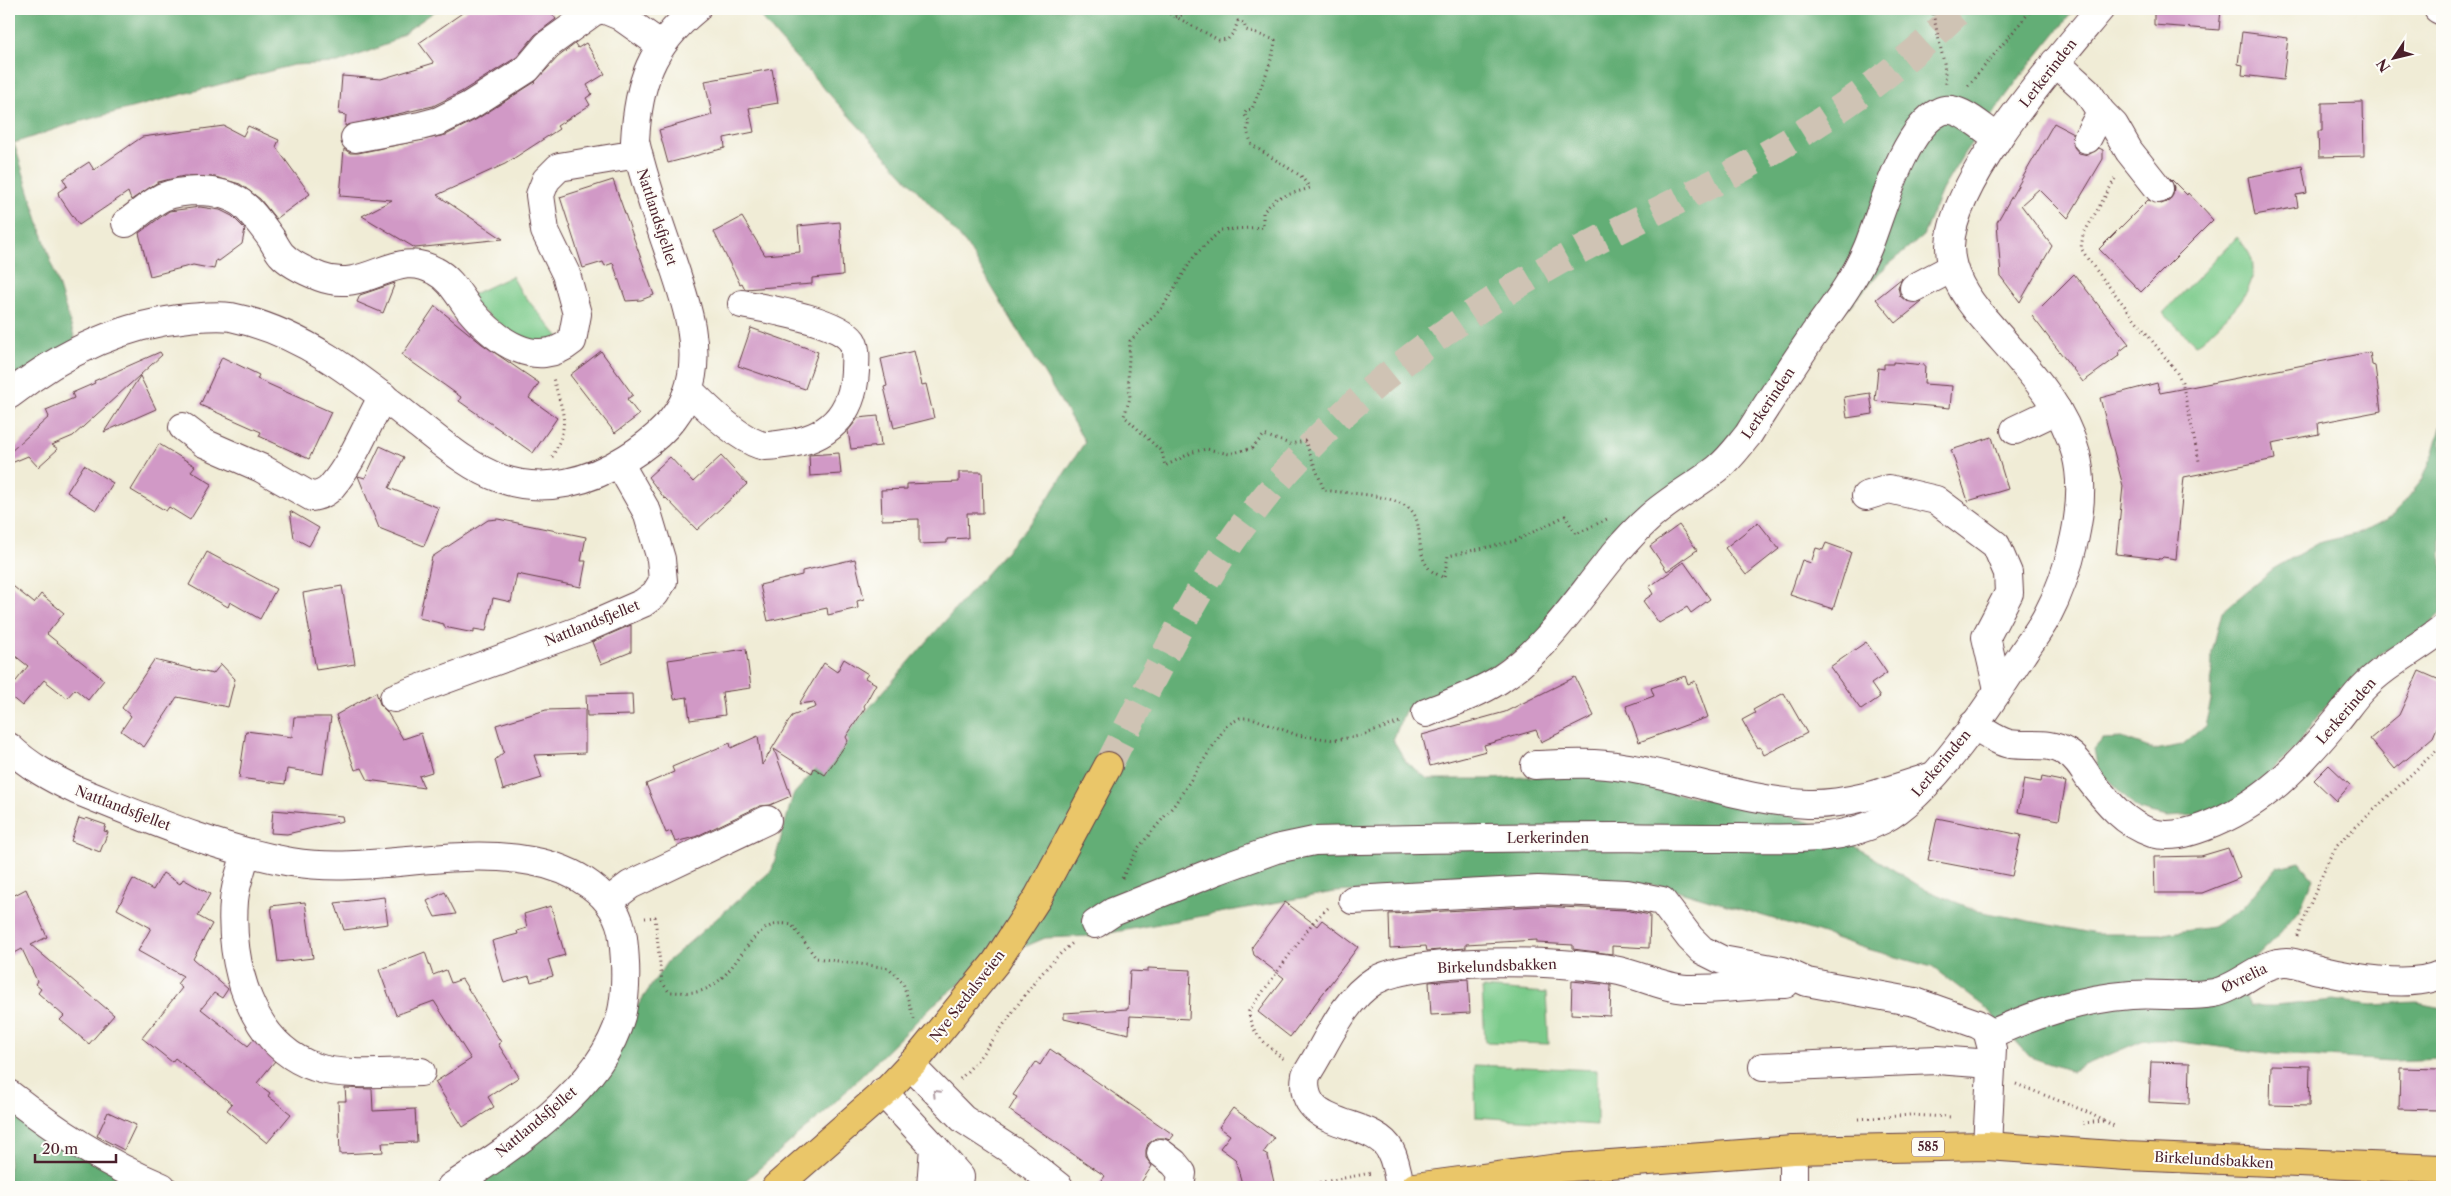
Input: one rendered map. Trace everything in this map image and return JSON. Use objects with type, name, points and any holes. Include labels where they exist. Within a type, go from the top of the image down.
[{"type":"main road","name":"Nye Sædalsveien","points":[[776,1187],[884,1092],[916,1059],[996,962],[1038,896],[1108,766]]},
{"type":"main road","name":"Birkelundsbakken","points":[[1415,1187],[1558,1168],[1793,1150],[1987,1146],[2126,1156],[2442,1169]]},
{"type":"street","points":[[355,138],[439,121],[469,106],[527,69],[547,45],[593,12],[603,9],[620,16],[661,44]]},
{"type":"street","name":"Nattlandsfjellet","points":[[9,395],[49,366],[99,340],[159,322],[228,317],[291,336],[383,396],[454,452],[485,472],[504,480],[547,486],[590,477],[619,463],[653,439],[668,424],[686,396],[692,372],[693,357],[689,318],[635,141],[639,100],[647,73],[661,44],[678,24],[696,9]]},
{"type":"street","name":"Lerkerinden","points":[[1104,918],[1276,848],[1314,841],[1568,837],[1801,838],[1844,834],[1881,821],[1905,805],[1933,776],[1973,725],[2046,617],[2065,574],[2074,540],[2079,501],[2077,458],[2069,433],[2056,410],[2019,357],[1985,320],[1970,300],[1952,268],[1950,246],[1954,218],[1967,190],[1998,138],[2055,62],[2100,9]]},
{"type":"street","points":[[2438,9],[2442,11]]},
{"type":"street","points":[[2055,62],[2086,92],[2101,112],[2114,125],[2129,151],[2160,188]]},
{"type":"street","points":[[1948,109],[1957,111],[1998,138]]},
{"type":"street","name":"Lerkerinden","points":[[1426,713],[1499,680],[1527,658],[1559,624],[1607,563],[1649,518],[1674,498],[1718,469],[1748,435],[1856,272],[1904,154],[1915,134],[1939,112],[1948,109]]},
{"type":"street","points":[[2087,139],[2101,112]]},
{"type":"street","name":"Nattlandsfjellet","points":[[126,223],[164,196],[193,191],[218,191],[237,198],[288,260],[320,277],[337,281],[357,280],[398,264],[424,264],[444,276],[471,312],[501,339],[529,354],[546,353],[564,348],[572,341],[577,314],[569,282],[543,220],[540,195],[546,180],[559,167],[638,154]]},
{"type":"street","points":[[1914,288],[1952,268]]},
{"type":"street","points":[[686,396],[692,393],[740,433],[753,442],[766,446],[795,443],[824,433],[847,408],[854,379],[855,354],[852,341],[836,330],[790,313],[742,304]]},
{"type":"street","points":[[183,427],[204,443],[261,468],[301,493],[312,497],[322,495],[332,487],[352,456],[383,396]]},
{"type":"street","points":[[2015,430],[2056,410]]},
{"type":"street","name":"Nattlandsfjellet","points":[[394,698],[586,628],[643,603],[655,594],[663,581],[661,559],[647,512],[619,463]]},
{"type":"street","points":[[1866,496],[1889,489],[1936,500],[1996,545],[2008,573],[2009,593],[1986,638],[1998,689]]},
{"type":"street","name":"Lerkerinden","points":[[1973,725],[2009,744],[2045,745],[2066,752],[2076,760],[2104,799],[2133,824],[2153,833],[2178,834],[2222,820],[2253,803],[2281,782],[2304,759],[2363,688],[2382,671],[2442,629]]},
{"type":"street","name":"Nattlandsfjellet","points":[[9,747],[23,760],[50,778],[76,790],[246,853],[294,862],[340,865],[386,864],[453,858],[500,858],[531,861],[578,877],[609,901],[618,914],[622,927],[626,972],[620,1016],[604,1053],[586,1079],[540,1122],[510,1147],[451,1187]]},
{"type":"street","points":[[1535,765],[1622,767],[1749,797],[1808,804],[1846,801],[1885,792],[1933,776]]},
{"type":"street","points":[[609,901],[630,885],[767,820]]},
{"type":"street","points":[[246,853],[234,899],[233,934],[240,973],[247,994],[256,1016],[267,1031],[286,1052],[315,1068],[340,1072],[421,1072]]},
{"type":"street","name":"Birkelundsbakken","points":[[1352,900],[1538,890],[1646,897],[1662,901],[1690,938],[1702,950],[1722,960],[1783,971],[1808,982],[1915,1002],[1977,1024],[1987,1030],[1990,1036]]},
{"type":"street","name":"Birkelundsbakken","points":[[1306,1075],[1334,1027],[1354,1000],[1374,981],[1397,972],[1458,964],[1534,962],[1615,970],[1686,989],[1808,982]]},
{"type":"street","name":"Øvrelia","points":[[1990,1036],[2041,1013],[2083,1000],[2132,995],[2214,993],[2231,988],[2270,965],[2285,962],[2352,976],[2402,982],[2422,980],[2442,974]]},
{"type":"street","points":[[1987,1146],[1992,1049],[1990,1036]]},
{"type":"street","points":[[916,1059],[963,1119],[1020,1156],[1058,1187]]},
{"type":"street","points":[[1763,1067],[1928,1060],[1990,1069]]},
{"type":"street","points":[[1306,1075],[1304,1084],[1307,1097],[1322,1114],[1336,1122],[1379,1138],[1390,1149],[1400,1187]]},
{"type":"street","points":[[884,1092],[960,1177]]},
{"type":"street","points":[[9,1094],[73,1142],[125,1172],[162,1187]]},
{"type":"street","points":[[932,1187],[934,1147]]},
{"type":"street","points":[[1793,1150],[1794,1187]]},
{"type":"street","points":[[1161,1153],[1174,1163],[1182,1173],[1180,1187]]},
{"type":"path","points":[[1161,9],[1219,40],[1228,39],[1234,32],[1238,21],[1244,23],[1246,30],[1276,40],[1274,55],[1267,68],[1252,109],[1247,110],[1244,114],[1249,121],[1247,131],[1252,145],[1301,176],[1310,188],[1277,198],[1263,212],[1263,227],[1220,230],[1195,255],[1162,308],[1130,341],[1128,373],[1130,398],[1124,416],[1162,452],[1165,466],[1193,452],[1207,449],[1229,454],[1252,448],[1264,435],[1290,444],[1305,441],[1324,490],[1385,498],[1406,505],[1418,519],[1420,553],[1429,569],[1444,578],[1448,556],[1515,541],[1565,516],[1576,534],[1620,513],[1649,518]]},
{"type":"path","points":[[1176,17],[1198,9]]},
{"type":"path","points":[[1932,9],[1944,63],[1948,109]]},
{"type":"path","points":[[1948,109],[2032,9]]},
{"type":"path","points":[[2129,151],[2083,235],[2081,248],[2182,382],[2199,461]]},
{"type":"path","points":[[546,353],[565,420],[561,439],[544,470],[547,486]]},
{"type":"path","points":[[959,1079],[973,1066],[1025,992],[1056,958],[1104,918],[1117,887],[1139,847],[1175,804],[1226,726],[1240,718],[1252,718],[1298,735],[1334,740],[1360,736],[1426,713]]},
{"type":"path","points":[[2285,962],[2329,859],[2338,844],[2442,745]]},
{"type":"path","points":[[2442,826],[2440,830],[2442,851]]},
{"type":"path","points":[[1306,1075],[1288,1063],[1257,1035],[1249,1021],[1249,1011],[1320,914],[1330,907],[1352,900]]},
{"type":"path","points":[[648,917],[656,917],[662,982],[670,992],[697,992],[711,986],[727,974],[760,932],[777,924],[792,925],[816,958],[889,968],[903,983],[912,1009],[916,1059]]},
{"type":"path","points":[[1990,1069],[2118,1127]]},
{"type":"green space","points":[[9,9],[438,9],[388,44],[338,63],[293,65],[71,124],[14,143],[76,342],[9,389]]},
{"type":"green space","points":[[763,9],[2075,9],[2020,77],[1965,152],[1942,190],[1923,236],[1880,272],[1739,430],[1535,641],[1482,674],[1405,711],[1393,740],[1407,763],[1428,779],[1490,779],[1577,774],[1786,815],[1826,828],[1926,890],[1978,911],[2096,934],[2163,934],[2212,927],[2241,909],[2277,867],[2300,862],[2313,878],[2299,910],[2275,939],[2241,972],[2241,986],[2250,1006],[2276,1006],[2333,1000],[2371,1005],[2417,1003],[2442,1008],[2442,1059],[2392,1061],[2275,1054],[2165,1040],[2144,1040],[2071,1071],[2030,1057],[1986,1008],[1932,967],[1663,886],[1527,884],[1334,892],[1093,936],[1045,938],[983,965],[933,1005],[826,1111],[738,1187],[434,1187],[561,1120],[667,962],[772,870],[793,795],[1035,518],[1085,442],[966,244],[778,38],[760,16]]},
{"type":"green space","points":[[2237,237],[2251,257],[2253,270],[2251,282],[2246,293],[2229,314],[2202,341],[2195,344],[2163,313]]},
{"type":"green space","points":[[512,276],[521,292],[559,337],[533,348],[465,298]]},
{"type":"green space","points":[[2442,424],[2442,612],[2424,629],[2383,652],[2335,694],[2293,751],[2237,801],[2198,815],[2167,817],[2139,810],[2098,770],[2094,749],[2103,739],[2122,738],[2155,750],[2182,745],[2205,726],[2211,701],[2212,652],[2222,612],[2273,569],[2318,543],[2360,533],[2394,515],[2422,480],[2434,452]]},
{"type":"green space","points":[[1482,988],[1546,993],[1549,1044],[1485,1042]]},
{"type":"green space","points":[[1474,1065],[1597,1070],[1597,1125],[1476,1117]]},
{"type":"green space","points":[[9,1083],[118,1171],[203,1187],[9,1187]]},
{"type":"building","points":[[468,9],[548,9],[556,19],[535,35],[517,57],[461,92],[433,106],[345,126],[346,115],[339,114],[342,76],[381,79],[434,63],[419,43]]},
{"type":"building","points":[[2154,9],[2221,9],[2219,30],[2154,25]]},
{"type":"building","points":[[2242,32],[2288,38],[2283,80],[2242,75],[2243,65],[2238,64]]},
{"type":"building","points":[[586,43],[605,74],[587,85],[592,94],[586,98],[590,105],[557,126],[559,129],[505,164],[437,195],[503,239],[415,248],[362,216],[392,200],[340,196],[344,149],[350,153],[358,153],[446,135],[477,119],[535,82],[558,57],[575,44],[578,48]]},
{"type":"building","points":[[772,69],[778,103],[749,108],[754,132],[724,138],[725,148],[668,163],[659,130],[712,115],[705,81]]},
{"type":"building","points":[[2363,102],[2364,156],[2319,157],[2318,131],[2322,131],[2322,103]]},
{"type":"building","points":[[2054,123],[2073,133],[2074,147],[2079,153],[2088,155],[2099,148],[2103,150],[2103,159],[2068,218],[2039,189],[2021,205],[2052,246],[2020,302],[2001,277],[1997,222]]},
{"type":"building","points":[[224,126],[243,136],[248,126],[279,140],[276,147],[310,194],[276,219],[260,199],[240,184],[215,177],[184,176],[158,182],[131,200],[128,192],[79,225],[59,196],[58,192],[67,186],[63,179],[89,162],[94,170],[142,137]]},
{"type":"building","points":[[2302,166],[2307,193],[2296,195],[2298,207],[2255,215],[2248,177]]},
{"type":"building","points":[[2170,178],[2187,195],[2188,193],[2213,220],[2141,292],[2099,249],[2148,200],[2161,204],[2169,201],[2173,195],[2174,187]]},
{"type":"building","points":[[613,180],[654,295],[641,300],[626,301],[613,263],[605,266],[603,262],[583,268],[560,197]]},
{"type":"building","points":[[200,207],[220,210],[232,216],[245,229],[242,244],[219,261],[216,260],[214,269],[193,265],[150,276],[139,233],[169,211]]},
{"type":"building","points":[[742,217],[765,255],[800,252],[798,226],[840,222],[843,275],[812,278],[812,284],[745,289],[742,283],[740,284],[714,232]]},
{"type":"building","points":[[2074,274],[2129,344],[2119,352],[2120,355],[2083,382],[2032,316]]},
{"type":"building","points":[[1902,278],[1898,287],[1900,296],[1906,301],[1922,302],[1896,323],[1876,299]]},
{"type":"building","points":[[395,283],[383,313],[357,302],[360,295]]},
{"type":"building","points":[[435,306],[482,344],[539,383],[529,398],[557,418],[533,453],[459,401],[461,397],[402,355]]},
{"type":"building","points":[[751,328],[818,352],[805,389],[738,366]]},
{"type":"building","points":[[601,351],[633,395],[627,399],[639,415],[615,433],[570,375]]},
{"type":"building","points":[[914,351],[922,385],[926,384],[934,418],[894,428],[884,387],[887,386],[881,359]]},
{"type":"building","points":[[160,352],[162,355],[73,436],[52,445],[58,449],[38,467],[28,456],[9,464],[9,453],[49,417],[46,410],[74,398],[72,393],[95,383],[94,381]]},
{"type":"building","points":[[2370,352],[2372,365],[2375,366],[2381,411],[2318,423],[2319,434],[2272,443],[2275,459],[2184,477],[2176,559],[2116,554],[2123,486],[2100,398],[2157,383],[2160,393]]},
{"type":"building","points":[[222,357],[259,375],[257,379],[331,412],[309,459],[259,436],[261,432],[200,405]]},
{"type":"building","points":[[1893,362],[1925,365],[1924,384],[1952,386],[1950,408],[1875,401],[1878,368],[1884,369],[1884,364],[1893,364]]},
{"type":"building","points":[[140,376],[156,409],[104,432]]},
{"type":"building","points":[[1870,393],[1873,414],[1847,418],[1844,397]]},
{"type":"building","points":[[878,416],[881,446],[851,449],[848,431],[858,418]]},
{"type":"building","points":[[1992,437],[2008,489],[1968,501],[1951,450]]},
{"type":"building","points":[[159,444],[195,466],[191,471],[212,484],[190,520],[169,507],[166,511],[131,490]]},
{"type":"building","points":[[380,446],[404,457],[389,488],[439,508],[424,546],[379,528],[358,476],[365,478]]},
{"type":"building","points":[[839,453],[841,474],[810,476],[809,455]]},
{"type":"building","points":[[721,456],[747,484],[697,530],[665,499],[648,477],[670,457],[693,482]]},
{"type":"building","points":[[84,465],[113,483],[96,510],[67,492]]},
{"type":"building","points":[[959,472],[982,472],[983,513],[967,513],[968,538],[947,539],[947,543],[919,544],[919,519],[882,520],[881,490],[907,489],[907,484],[959,482]]},
{"type":"building","points":[[290,511],[319,528],[309,546],[294,538]]},
{"type":"building","points":[[498,519],[586,537],[581,561],[586,561],[581,587],[517,574],[511,602],[493,598],[486,631],[474,629],[474,633],[444,627],[444,624],[419,618],[432,557],[488,520]]},
{"type":"building","points":[[1758,522],[1779,549],[1746,575],[1725,548]]},
{"type":"building","points":[[1679,525],[1697,550],[1667,571],[1650,546]]},
{"type":"building","points":[[1826,543],[1851,552],[1833,609],[1790,595],[1802,560],[1811,563],[1816,548],[1823,550]]},
{"type":"building","points":[[207,552],[276,589],[260,619],[230,602],[228,607],[189,585]]},
{"type":"building","points":[[855,559],[864,599],[857,601],[858,608],[828,615],[827,608],[768,621],[760,585],[802,575],[802,571]]},
{"type":"building","points":[[1684,562],[1710,599],[1691,613],[1687,607],[1659,623],[1643,601],[1653,594],[1649,587]]},
{"type":"building","points":[[9,583],[34,603],[41,594],[64,613],[47,634],[104,680],[88,700],[75,689],[67,698],[44,680],[22,706],[9,695],[9,690],[28,666],[9,651]]},
{"type":"building","points":[[342,586],[355,664],[316,670],[303,593]]},
{"type":"building","points":[[631,625],[631,652],[601,664],[592,642]]},
{"type":"building","points":[[1866,642],[1887,673],[1871,684],[1880,697],[1861,710],[1830,667]]},
{"type":"building","points":[[746,649],[751,688],[722,692],[725,715],[690,720],[687,697],[674,699],[668,660]]},
{"type":"building","points":[[844,659],[868,674],[865,678],[876,684],[864,706],[865,708],[846,737],[848,741],[825,775],[814,768],[812,773],[774,749],[791,796],[770,805],[760,806],[695,837],[675,842],[671,831],[666,833],[646,784],[674,772],[672,767],[730,743],[731,748],[758,736],[762,765],[792,716],[816,707],[814,702],[799,704],[824,663],[837,672]]},
{"type":"building","points":[[154,660],[213,674],[221,664],[235,679],[228,707],[177,697],[144,747],[121,731],[131,716],[122,708]]},
{"type":"building","points":[[2419,671],[2442,681],[2442,716],[2433,737],[2395,769],[2370,739],[2399,715]]},
{"type":"building","points":[[1685,676],[1688,684],[1695,681],[1708,717],[1639,742],[1626,706],[1654,696],[1651,688]]},
{"type":"building","points":[[1575,677],[1594,716],[1541,742],[1536,730],[1484,745],[1486,751],[1430,766],[1422,735],[1505,712]]},
{"type":"building","points":[[376,692],[380,704],[403,739],[421,733],[432,772],[419,776],[424,788],[368,780],[362,768],[355,770],[336,715]]},
{"type":"building","points":[[1784,693],[1807,733],[1764,755],[1742,720],[1755,713],[1753,710]]},
{"type":"building","points":[[632,694],[633,715],[587,716],[586,695]]},
{"type":"building","points":[[585,709],[585,753],[534,755],[542,778],[503,790],[495,760],[504,752],[496,725],[546,710]]},
{"type":"building","points":[[294,717],[331,717],[323,774],[287,769],[285,784],[239,778],[246,731],[292,737]]},
{"type":"building","points":[[2329,765],[2350,785],[2336,801],[2314,780]]},
{"type":"building","points":[[2042,777],[2066,782],[2059,820],[2018,812],[2024,779],[2041,782]]},
{"type":"building","points":[[273,810],[342,816],[343,821],[287,834],[271,833]]},
{"type":"building","points":[[79,818],[85,820],[86,818],[106,825],[104,831],[108,832],[100,852],[71,841]]},
{"type":"building","points":[[1937,818],[2021,835],[2012,876],[1928,860]]},
{"type":"building","points":[[2228,848],[2240,878],[2202,893],[2155,893],[2154,857],[2201,856]]},
{"type":"building","points":[[163,873],[180,884],[183,879],[210,894],[198,916],[212,924],[193,959],[228,989],[222,998],[214,993],[201,1009],[248,1046],[254,1039],[275,1061],[257,1083],[270,1093],[268,1096],[291,1114],[267,1143],[227,1110],[232,1104],[175,1058],[172,1062],[142,1038],[182,988],[177,984],[183,976],[138,951],[151,928],[117,909],[133,879],[153,890]]},
{"type":"building","points":[[26,889],[47,937],[31,945],[114,1015],[89,1044],[60,1020],[64,1016],[38,993],[41,989],[35,984],[37,981],[22,949],[9,956],[9,898]]},
{"type":"building","points":[[445,892],[456,914],[435,917],[427,901]]},
{"type":"building","points":[[384,897],[388,924],[344,930],[335,903]]},
{"type":"building","points":[[305,902],[313,958],[278,962],[271,906]]},
{"type":"building","points":[[1285,902],[1317,926],[1322,920],[1358,947],[1290,1037],[1258,1012],[1284,978],[1254,955],[1252,947]]},
{"type":"building","points":[[551,906],[565,955],[548,960],[553,976],[531,982],[529,976],[504,983],[492,941],[518,934],[517,931],[527,928],[524,914]]},
{"type":"building","points":[[1538,906],[1625,910],[1650,915],[1649,948],[1612,946],[1612,954],[1573,949],[1573,945],[1537,943],[1537,940],[1466,944],[1466,948],[1427,951],[1426,946],[1390,948],[1389,914]]},
{"type":"building","points":[[425,952],[433,975],[446,970],[451,983],[462,979],[501,1042],[498,1044],[519,1077],[488,1097],[494,1107],[463,1127],[435,1082],[471,1059],[434,1001],[396,1015],[379,970]]},
{"type":"building","points":[[1148,968],[1191,970],[1189,1019],[1130,1016],[1129,1034],[1064,1019],[1064,1013],[1128,1009],[1130,971],[1148,972]]},
{"type":"building","points":[[1468,979],[1470,1013],[1431,1015],[1429,982]]},
{"type":"building","points":[[1572,981],[1611,985],[1610,1016],[1571,1014]]},
{"type":"building","points":[[1050,1049],[1174,1135],[1170,1140],[1156,1138],[1148,1144],[1146,1158],[1152,1166],[1138,1187],[1097,1187],[1105,1176],[1009,1110],[1017,1097],[1013,1095],[1036,1062],[1040,1065]]},
{"type":"building","points":[[2151,1062],[2190,1063],[2189,1104],[2149,1102]]},
{"type":"building","points":[[2271,1065],[2310,1066],[2309,1106],[2270,1105]]},
{"type":"building","points":[[2400,1068],[2439,1069],[2438,1110],[2399,1109]]},
{"type":"building","points":[[345,1088],[372,1089],[373,1111],[415,1109],[417,1142],[382,1143],[383,1152],[340,1154],[338,1101],[346,1101]]},
{"type":"building","points":[[1233,1108],[1274,1138],[1263,1153],[1268,1156],[1275,1187],[1243,1187],[1235,1159],[1220,1148],[1230,1135],[1219,1127]]},
{"type":"building","points":[[108,1112],[136,1125],[124,1150],[97,1136]]},
{"type":"tunnel","points":[[1108,766],[1181,625],[1207,579],[1240,530],[1275,484],[1314,442],[1356,402],[1400,365],[1495,299],[1588,246],[1718,181],[1815,125],[1877,82],[1906,59],[1961,9]]}]
